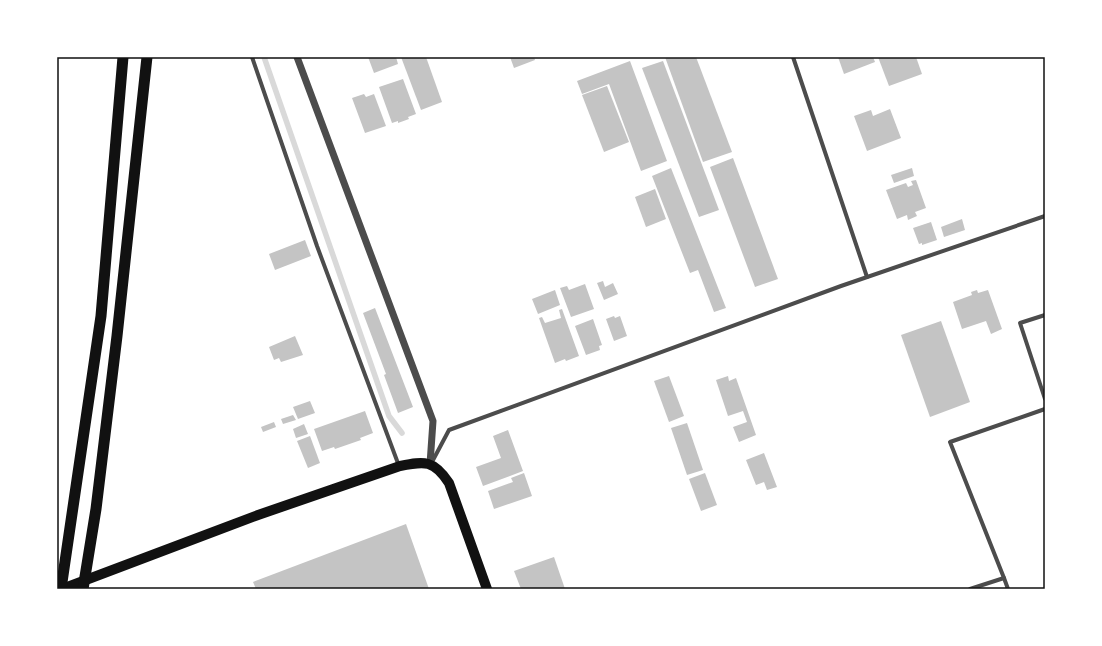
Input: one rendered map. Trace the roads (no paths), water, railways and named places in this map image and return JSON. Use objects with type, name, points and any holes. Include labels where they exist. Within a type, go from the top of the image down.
[{"type":"highway","points":[[62,589],[101,316],[122,57]]},
{"type":"highway","points":[[84,584],[96,508],[117,336],[147,57]]},
{"type":"main road","points":[[62,589],[84,584],[250,518],[400,466],[414,463],[430,464],[441,472],[448,483],[487,589]]},
{"type":"street","points":[[252,57],[317,246],[400,466]]},
{"type":"street","points":[[297,57],[433,421],[430,464]]},
{"type":"street","points":[[793,57],[867,277]]},
{"type":"street","points":[[430,464],[449,430],[867,277],[1045,216]]},
{"type":"street","points":[[1045,314],[1020,323],[1045,399]]},
{"type":"street","points":[[1008,589],[950,442],[1045,409]]},
{"type":"street","points":[[970,589],[1004,578]]},
{"type":"waterway","points":[[264,57],[389,416],[402,433]]}]
